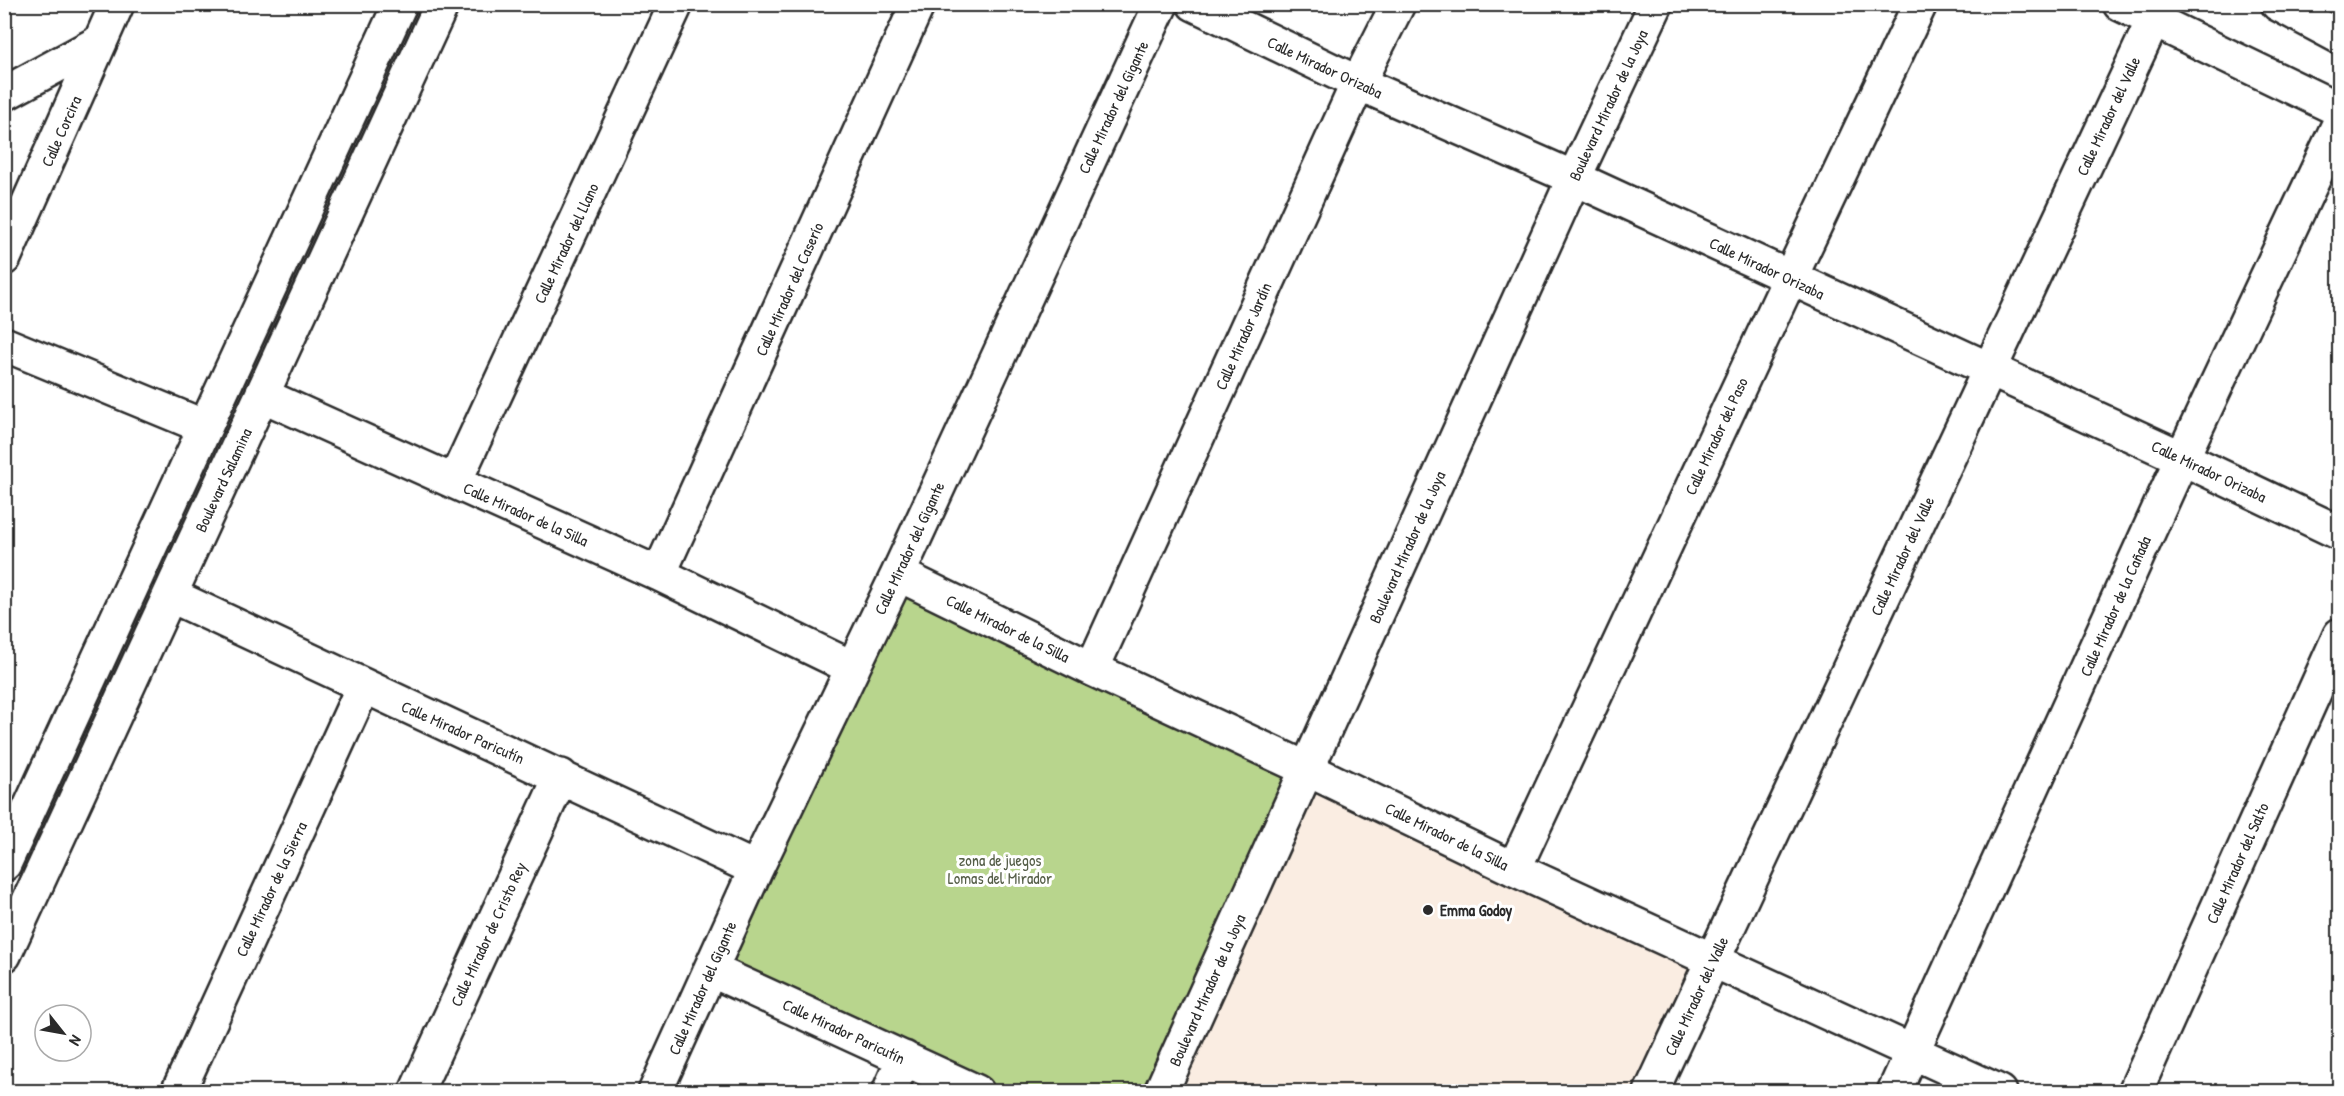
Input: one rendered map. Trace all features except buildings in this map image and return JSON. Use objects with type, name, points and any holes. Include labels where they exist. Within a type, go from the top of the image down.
[{"type":"street","name":"Calle Corcira","points":[[4,258],[117,4]]},
{"type":"street","points":[[4,864],[399,4]]},
{"type":"street","name":"Boulevard Salamina","points":[[4,955],[442,4]]},
{"type":"street","name":"Calle Mirador del Llano","points":[[455,481],[676,4]]},
{"type":"street","name":"Calle Mirador del Caserío","points":[[659,574],[918,4]]},
{"type":"street","name":"Calle Mirador del Gigante","points":[[655,1092],[756,869],[898,574],[1161,4]]},
{"type":"street","name":"Calle Mirador Orizaba","points":[[1194,4],[1358,83],[1574,178],[2340,533]]},
{"type":"street","name":"Calle Mirador Jardín","points":[[1092,669],[1358,83],[1398,4]]},
{"type":"street","name":"Boulevard Mirador de la Joya","points":[[1161,1092],[1574,178],[1656,4]]},
{"type":"street","name":"Calle Mirador del Paso","points":[[1514,869],[1920,4]]},
{"type":"street","points":[[2120,4],[2340,110]]},
{"type":"street","points":[[2278,4],[2340,37]]},
{"type":"street","name":"Calle Mirador del Valle","points":[[1651,1092],[2153,21]]},
{"type":"street","points":[[4,94],[100,42]]},
{"type":"street","name":"Calle Mirador de la Cañada","points":[[1894,1092],[2182,458],[2340,122]]},
{"type":"street","points":[[4,344],[205,428]]},
{"type":"street","name":"Calle Mirador de la Silla","points":[[262,395],[659,574],[853,668]]},
{"type":"street","name":"Calle Mirador de la Silla","points":[[898,574],[1092,669],[1514,869],[2000,1092]]},
{"type":"street","name":"Calle Mirador Paricutín","points":[[170,595],[756,869]]},
{"type":"street","name":"Calle Mirador del Salto","points":[[2135,1092],[2340,635]]},
{"type":"street","name":"Calle Mirador de la Sierra","points":[[178,1092],[363,687]]},
{"type":"street","name":"Calle Mirador de Cristo Rey","points":[[416,1092],[561,776]]},
{"type":"street","name":"Calle Mirador Paricutín","points":[[711,970],[977,1092]]},
{"type":"street","points":[[889,1092],[904,1058]]},
{"type":"shaded area","name":"Emma Godoy","points":[[1307,773],[1711,957],[1648,1091],[1167,1092]]},
{"type":"green space","name":"zona de juegos Lomas del Mirador","points":[[887,580],[1307,773],[1167,1091],[967,1091],[706,974]]},
{"type":"place","name":"Emma Godoy","points":[[1428,910]]}]
